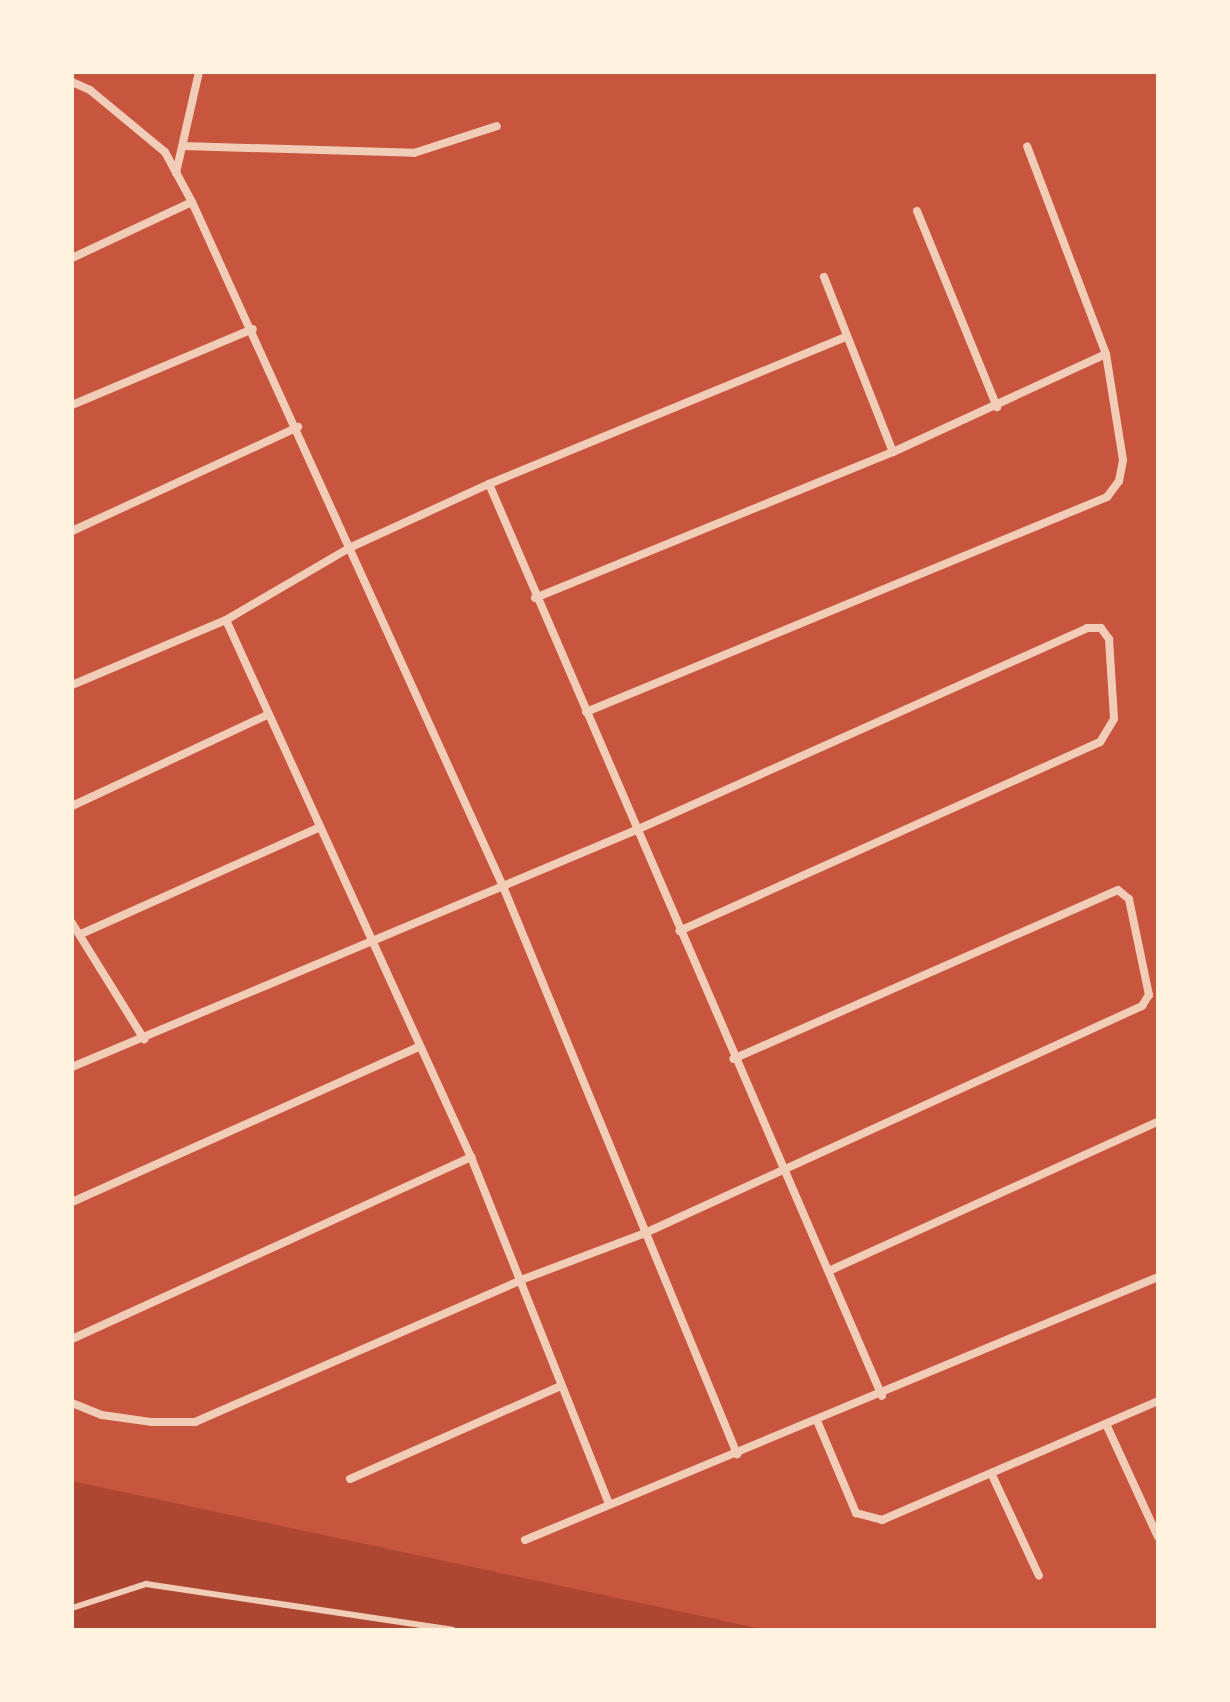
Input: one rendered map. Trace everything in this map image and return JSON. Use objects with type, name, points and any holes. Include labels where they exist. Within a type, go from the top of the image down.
[{"type":"street","points":[[176,173],[199,72]]},
{"type":"street","points":[[72,82],[90,90],[165,152],[192,202],[298,427],[349,548],[502,884],[643,1234],[737,1454]]},
{"type":"street","points":[[183,146],[414,153],[497,126]]},
{"type":"street","points":[[586,712],[1107,497],[1119,481],[1123,460],[1106,354],[1027,146]]},
{"type":"street","points":[[72,258],[192,202]]},
{"type":"street","points":[[917,211],[997,407]]},
{"type":"street","points":[[824,277],[845,337],[893,452]]},
{"type":"street","points":[[72,405],[253,329]]},
{"type":"street","points":[[72,685],[226,620],[349,548],[489,484],[845,337]]},
{"type":"street","points":[[535,598],[893,452],[997,407],[1106,354]]},
{"type":"street","points":[[72,531],[298,427]]},
{"type":"street","points":[[489,484],[634,831],[733,1059],[831,1270],[882,1396]]},
{"type":"street","points":[[226,620],[418,1047],[471,1157],[608,1502]]},
{"type":"street","points":[[72,1067],[634,831],[1087,628],[1101,628],[1109,639],[1114,719],[1100,742],[679,931]]},
{"type":"street","points":[[72,806],[267,715]]},
{"type":"street","points":[[81,934],[320,827]]},
{"type":"street","points":[[72,1403],[102,1415],[151,1422],[195,1422],[521,1280],[643,1234],[1142,1006],[1149,995],[1129,899],[1118,890],[733,1059]]},
{"type":"street","points":[[72,923],[144,1039]]},
{"type":"street","points":[[72,1202],[418,1047]]},
{"type":"street","points":[[831,1270],[1158,1122]]},
{"type":"street","points":[[72,1339],[471,1157]]},
{"type":"street","points":[[525,1540],[608,1502],[818,1423],[1158,1277]]},
{"type":"street","points":[[350,1479],[561,1386]]},
{"type":"street","points":[[818,1423],[856,1513],[868,1520],[882,1520],[1158,1401]]},
{"type":"street","points":[[1106,1424],[1158,1537]]},
{"type":"street","points":[[992,1475],[1039,1576]]},
{"type":"lane","points":[[72,1608],[146,1584],[453,1630]]},
{"type":"shaded area","points":[[72,1481],[766,1630],[72,1630]]}]
